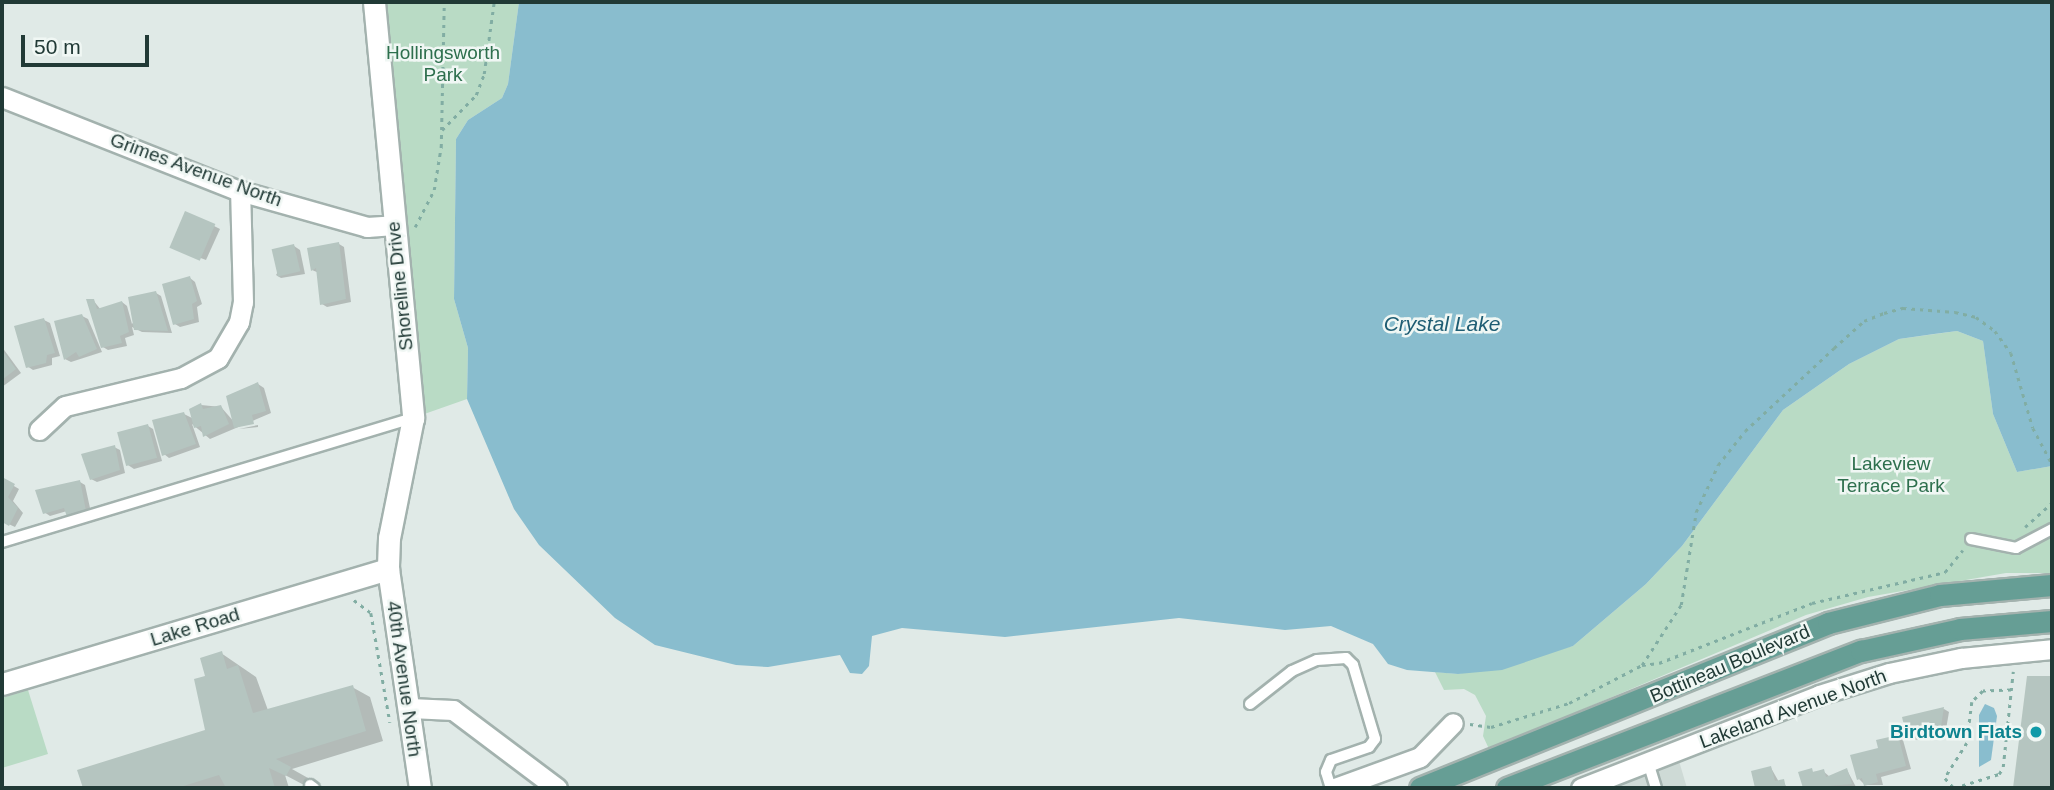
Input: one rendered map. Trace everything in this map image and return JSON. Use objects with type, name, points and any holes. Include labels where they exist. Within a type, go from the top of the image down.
[{"type":"main road","name":"Bottineau Boulevard","points":[[1420,788],[1828,623],[1940,595],[2052,585]]},
{"type":"main road","name":"Bottineau Boulevard","points":[[1507,788],[1861,651],[1959,629],[2052,621]]},
{"type":"street","name":"Shoreline Drive","points":[[374,2],[413,418],[389,538],[388,569]]},
{"type":"street","name":"Grimes Avenue North","points":[[2,97],[240,191],[367,228],[394,225]]},
{"type":"street","points":[[39,430],[65,406],[181,378],[218,358],[240,322],[243,302],[240,191]]},
{"type":"street","name":"Lake Road","points":[[2,684],[388,569]]},
{"type":"street","name":"40th Avenue North","points":[[388,569],[420,788]]},
{"type":"street","name":"Lakeland Avenue North","points":[[1581,788],[1819,695],[1889,673],[2012,652],[2052,649]]},
{"type":"street","points":[[410,708],[453,710],[557,788]]},
{"type":"street","points":[[1333,788],[1420,757],[1453,723]]},
{"type":"lane","points":[[2,542],[413,418]]},
{"type":"lane","points":[[1971,539],[2016,548],[2052,529]]},
{"type":"lane","points":[[1250,704],[1293,671],[1317,660],[1346,658],[1353,665],[1375,739],[1369,747],[1331,760],[1326,772],[1333,788]]},
{"type":"lane","points":[[1648,762],[1656,788]]},
{"type":"path","points":[[414,236],[434,190],[442,130],[444,2]]},
{"type":"path","points":[[442,130],[476,95],[484,74],[494,2]]},
{"type":"path","points":[[1642,665],[1671,624],[1687,584],[1696,512],[1718,465],[1745,431],[1864,321],[1903,308],[1955,312],[1976,317],[1995,331],[2011,353],[2032,428],[2052,463]]},
{"type":"path","points":[[2021,530],[2052,503]]},
{"type":"path","points":[[1453,723],[1491,727],[1569,703],[1642,665],[1659,663],[1812,603],[1945,572],[1971,539]]},
{"type":"path","points":[[343,600],[359,601],[371,613],[392,735]]},
{"type":"path","points":[[2011,690],[1983,691],[1972,702],[1967,743],[1947,770],[1945,778],[1955,788],[2000,774],[2011,690],[2012,652]]},
{"type":"shaded area","points":[[1679,761],[1687,788],[1606,788],[1642,774]]},
{"type":"green space","name":"Hollingsworth Park","points":[[374,2],[519,2],[508,84],[502,98],[468,120],[456,139],[454,299],[468,348],[467,399],[413,418]]},
{"type":"green space","name":"Lakeview Terrace Park","points":[[1957,331],[1983,341],[1993,414],[2017,472],[2052,466],[2052,573],[2006,573],[1868,597],[1806,615],[1489,749],[1483,736],[1486,716],[1475,695],[1464,689],[1444,690],[1435,672],[1458,674],[1573,646],[1646,584],[1682,546],[1783,410],[1849,364],[1899,339]]},
{"type":"green space","points":[[28,690],[48,754],[2,768],[2,698]]},
{"type":"water","name":"Crystal Lake","points":[[519,2],[2052,2],[2052,466],[2017,472],[1993,414],[1983,341],[1957,331],[1899,339],[1849,364],[1783,410],[1682,546],[1646,584],[1573,646],[1502,670],[1458,674],[1407,670],[1388,664],[1373,644],[1331,626],[1285,630],[1179,618],[1005,637],[902,628],[872,636],[869,666],[862,674],[850,673],[840,655],[768,667],[736,665],[655,645],[615,618],[539,545],[514,509],[467,399],[468,348],[454,299],[456,139],[468,120],[502,98],[508,84]]},
{"type":"water","points":[[1985,704],[1994,708],[1997,716],[1991,760],[1979,767],[1979,715]]},
{"type":"building","points":[[185,211],[215,224],[200,261],[169,248]]},
{"type":"building","points":[[339,242],[346,299],[320,305],[316,268],[311,271],[307,248]]},
{"type":"building","points":[[294,244],[300,271],[278,276],[272,249]]},
{"type":"building","points":[[190,276],[197,301],[192,304],[194,319],[173,325],[162,284]]},
{"type":"building","points":[[156,291],[168,331],[134,330],[128,297]]},
{"type":"building","points":[[86,299],[94,299],[97,309],[122,301],[129,332],[120,336],[122,343],[101,348]]},
{"type":"building","points":[[82,314],[97,349],[79,357],[76,352],[64,360],[54,321]]},
{"type":"building","points":[[44,318],[55,353],[47,355],[46,363],[26,368],[14,326]]},
{"type":"building","points":[[2,350],[16,369],[2,380]]},
{"type":"building","points":[[258,382],[266,411],[252,415],[254,424],[234,428],[226,396]]},
{"type":"building","points":[[201,403],[203,409],[221,405],[229,424],[203,437],[201,426],[194,428],[189,409]]},
{"type":"building","points":[[184,412],[196,444],[162,456],[152,420]]},
{"type":"building","points":[[148,424],[157,458],[126,466],[117,432]]},
{"type":"building","points":[[115,445],[120,470],[90,480],[81,454]]},
{"type":"building","points":[[2,477],[15,484],[8,497],[18,508],[9,526],[2,522]]},
{"type":"building","points":[[80,480],[86,511],[67,517],[64,508],[43,514],[35,490]]},
{"type":"building","points":[[222,651],[227,669],[238,665],[253,713],[353,685],[366,731],[276,759],[291,767],[286,776],[269,768],[275,788],[226,788],[219,775],[177,788],[83,788],[77,770],[205,730],[194,679],[205,676],[200,658]]},
{"type":"building","name":"Birdtown Flats","points":[[2027,676],[2052,676],[2052,788],[2013,788]]},
{"type":"building","points":[[1944,707],[1940,733],[1907,738],[1902,717]]},
{"type":"building","points":[[1898,735],[1906,766],[1876,774],[1878,782],[1864,786],[1862,778],[1857,780],[1850,755],[1878,748],[1876,740]]},
{"type":"building","points":[[1771,766],[1775,781],[1784,779],[1786,788],[1755,788],[1751,771]]},
{"type":"building","points":[[1812,768],[1813,772],[1824,769],[1826,777],[1847,768],[1852,784],[1803,788],[1798,772]]},
{"type":"place","name":"Birdtown Flats","points":[[2036,732]]}]
